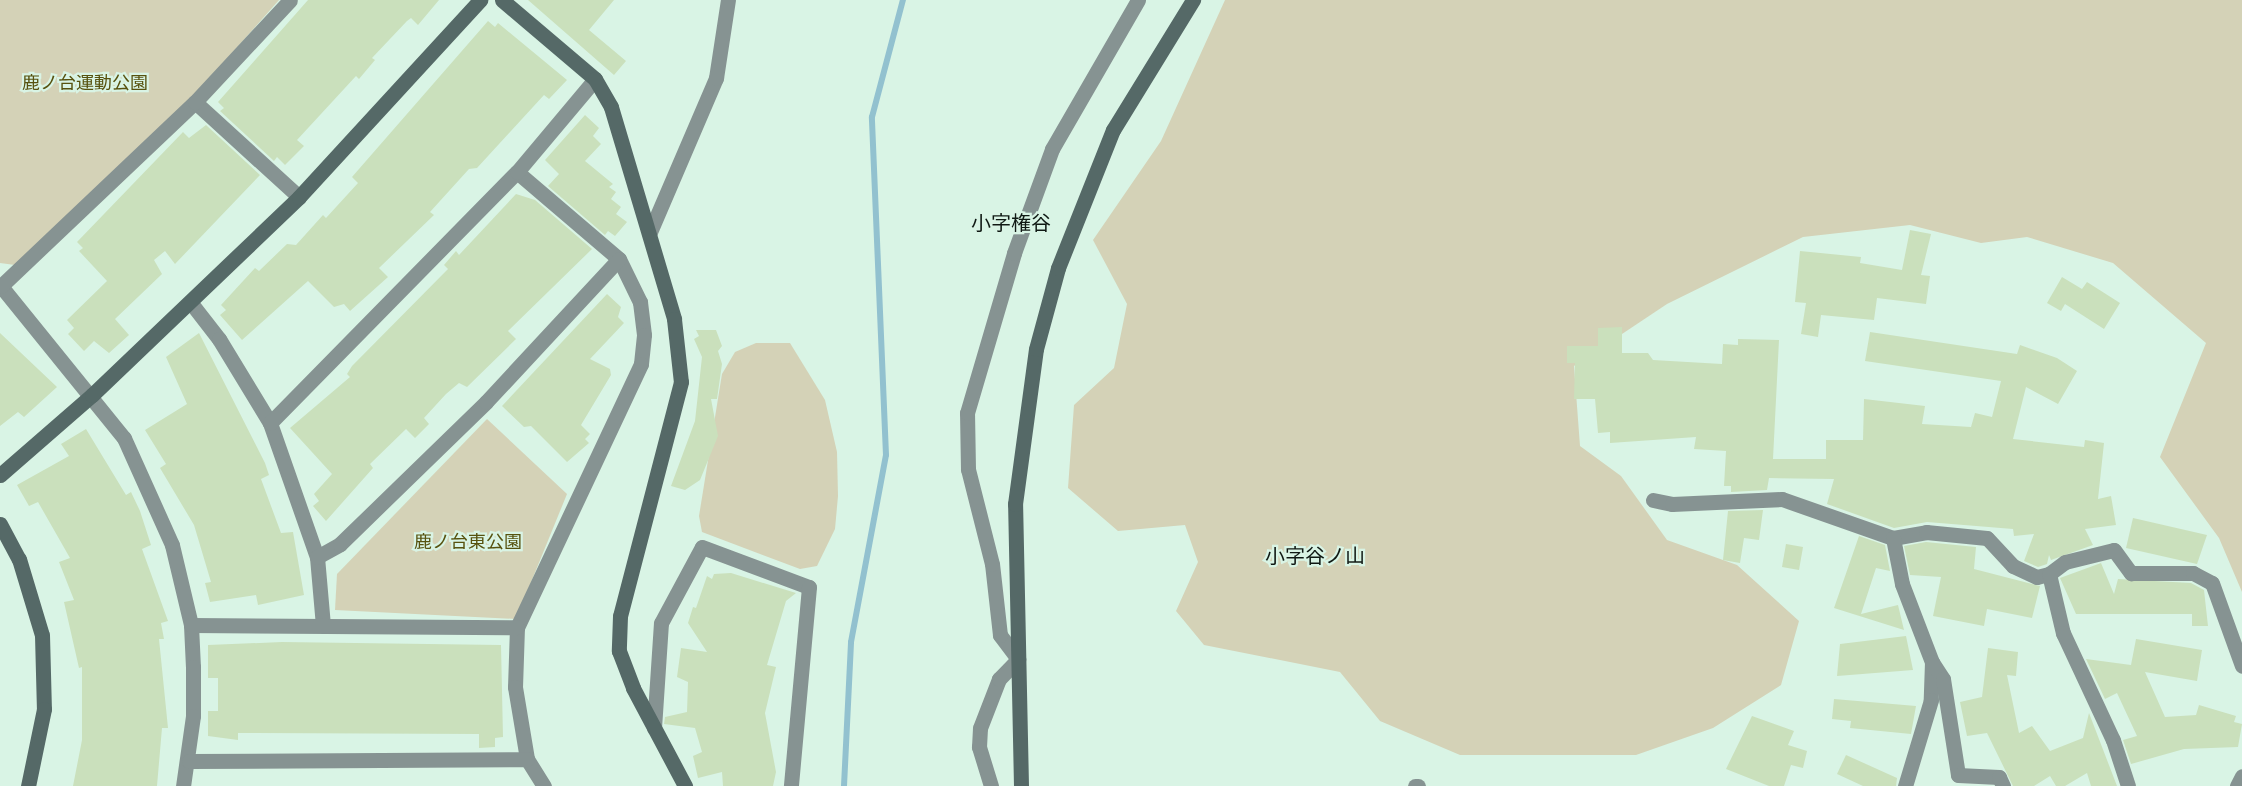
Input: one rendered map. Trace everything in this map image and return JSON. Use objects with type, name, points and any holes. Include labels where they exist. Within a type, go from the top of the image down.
[{"type":"street","points":[[183,786],[189,761],[193,716],[191,625],[172,545],[149,486],[124,438],[92,395],[1,286],[195,102],[290,0]]},
{"type":"street","points":[[0,475],[92,395],[191,303],[299,197],[480,0]]},
{"type":"street","points":[[502,0],[595,79],[611,107],[674,319],[681,382],[620,616],[619,651],[654,728],[685,786]]},
{"type":"street","points":[[650,232],[716,78],[728,0]]},
{"type":"street","points":[[1018,659],[1000,635],[992,564],[968,469],[967,413],[1014,253],[1052,149],[1138,0]]},
{"type":"street","points":[[1162,50],[1184,0]]},
{"type":"street","points":[[1021,786],[1015,504],[1036,349],[1058,268],[1104,152],[1193,0]]},
{"type":"street","points":[[270,423],[518,172],[595,79]]},
{"type":"street","points":[[195,102],[299,197]]},
{"type":"street","points":[[518,172],[619,259],[640,302],[641,364],[517,627],[515,687],[527,759],[544,786]]},
{"type":"street","points":[[317,557],[340,544],[486,402],[619,259]]},
{"type":"street","points":[[191,303],[219,339],[270,423],[317,557],[323,626]]},
{"type":"street","points":[[1653,500],[1672,504],[1782,499],[1893,538],[1926,532],[1987,538],[2013,566],[2037,577],[2049,574],[2065,562],[2114,550],[2131,573],[2193,573],[2212,583],[2242,666]]},
{"type":"street","points":[[0,524],[20,559],[42,636],[44,709],[28,786]]},
{"type":"street","points":[[1893,538],[1902,584],[1932,662],[1943,679],[1958,775],[1999,777],[2003,786]]},
{"type":"street","points":[[654,728],[661,623],[702,547],[809,587],[792,786]]},
{"type":"street","points":[[2049,574],[2063,633],[2113,740],[2128,786]]},
{"type":"street","points":[[191,625],[517,627]]},
{"type":"street","points":[[991,786],[979,747],[980,729],[999,679],[1018,659]]},
{"type":"street","points":[[1905,786],[1931,700],[1932,662]]},
{"type":"street","points":[[189,761],[527,759]]},
{"type":"street","points":[[2237,786],[2242,776]]},
{"type":"green space","name":"鹿ノ台運動公園","points":[[0,0],[279,0],[194,96],[15,265],[0,263]]},
{"type":"green space","points":[[1225,0],[2242,0],[2242,592],[2219,538],[2160,457],[2206,343],[2113,263],[2027,237],[1981,243],[1910,225],[1803,237],[1667,304],[1574,366],[1580,446],[1621,476],[1667,540],[1737,565],[1799,621],[1781,685],[1713,728],[1636,755],[1460,755],[1380,721],[1340,672],[1204,645],[1176,611],[1198,562],[1185,525],[1118,531],[1068,488],[1074,405],[1114,368],[1127,304],[1093,240],[1161,141]]},
{"type":"green space","points":[[756,343],[790,343],[825,400],[837,452],[838,496],[835,529],[817,566],[800,569],[702,532],[699,516],[722,374],[735,352]]},
{"type":"green space","name":"鹿ノ台東公園","points":[[487,419],[567,494],[516,619],[335,610],[337,574]]},
{"type":"building","points":[[308,0],[439,0],[418,25],[411,18],[372,58],[375,60],[359,79],[356,76],[297,140],[304,146],[285,165],[277,157],[274,161],[220,111],[224,108],[218,102]]},
{"type":"building","points":[[528,0],[614,0],[589,30],[626,61],[614,75]]},
{"type":"building","points":[[488,21],[495,27],[498,23],[567,80],[549,99],[544,95],[477,168],[469,169],[430,212],[434,215],[379,268],[388,277],[350,311],[344,304],[334,307],[308,281],[242,340],[220,315],[226,310],[221,305],[255,268],[259,271],[287,244],[296,245],[323,215],[326,218],[358,183],[352,177]]},
{"type":"building","points":[[585,115],[599,128],[593,136],[601,144],[585,161],[613,184],[609,187],[616,192],[611,199],[621,207],[616,214],[627,222],[615,236],[608,231],[605,235],[548,186],[559,174],[545,160]]},
{"type":"building","points":[[206,125],[260,175],[175,264],[165,251],[154,260],[162,274],[115,319],[129,335],[109,353],[94,341],[84,351],[68,334],[74,328],[67,320],[107,281],[79,251],[83,248],[77,242],[183,132],[189,138]]},
{"type":"building","points":[[516,194],[535,200],[592,249],[508,331],[516,339],[467,387],[459,383],[446,394],[424,418],[429,424],[415,438],[406,429],[370,464],[373,468],[326,521],[313,506],[319,501],[314,494],[332,474],[290,428],[350,377],[347,374],[352,366],[448,269],[444,265],[456,251],[459,255]]},
{"type":"building","points":[[1910,230],[1931,234],[1921,275],[1930,276],[1926,304],[1877,298],[1874,320],[1821,315],[1818,337],[1801,334],[1806,303],[1795,302],[1800,251],[1861,257],[1860,263],[1902,270]]},
{"type":"building","points":[[2062,277],[2082,289],[2087,282],[2120,303],[2104,329],[2065,304],[2061,311],[2047,303]]},
{"type":"building","points":[[607,294],[621,307],[618,317],[624,323],[590,359],[610,369],[611,375],[581,425],[590,434],[585,439],[589,443],[567,462],[531,426],[524,427],[502,406]]},
{"type":"building","points":[[1622,327],[1622,353],[1648,353],[1653,360],[1722,364],[1723,344],[1738,345],[1738,339],[1779,340],[1773,459],[1826,459],[1826,440],[1863,440],[1864,399],[1925,406],[1922,424],[1971,427],[1975,413],[1992,417],[2001,381],[1865,361],[1870,332],[2017,354],[2020,345],[2057,358],[2077,371],[2058,404],[2026,387],[2013,439],[2084,447],[2085,440],[2104,443],[2098,499],[2111,496],[2116,525],[2085,529],[2093,545],[2051,560],[2049,555],[2047,564],[2038,567],[2024,561],[2034,534],[2014,536],[2013,529],[1927,522],[1894,528],[1827,504],[1834,479],[1769,478],[1767,490],[1731,492],[1731,486],[1724,486],[1726,451],[1694,449],[1696,437],[1610,443],[1610,432],[1598,433],[1595,399],[1574,399],[1575,363],[1567,363],[1567,346],[1598,346],[1598,328]]},
{"type":"building","points":[[696,330],[716,330],[722,346],[718,351],[722,364],[717,399],[711,399],[718,436],[700,480],[685,490],[671,486],[695,421],[702,357],[694,339],[699,336]]},
{"type":"building","points":[[0,333],[57,387],[24,417],[18,412],[0,426]]},
{"type":"building","points":[[199,333],[265,463],[269,475],[261,479],[281,533],[293,532],[304,595],[258,605],[256,595],[210,602],[205,583],[211,582],[194,525],[160,468],[166,464],[145,430],[187,404],[166,357]]},
{"type":"building","points":[[86,429],[126,495],[131,492],[140,511],[151,545],[142,549],[168,621],[161,623],[164,639],[159,639],[168,728],[162,728],[157,786],[73,786],[82,740],[82,667],[79,668],[64,602],[74,600],[59,562],[70,558],[38,502],[29,506],[17,485],[69,456],[61,444]]},
{"type":"building","points":[[1763,510],[1759,540],[1744,538],[1740,563],[1723,560],[1728,511]]},
{"type":"building","points":[[2133,518],[2207,535],[2197,564],[2126,548]]},
{"type":"building","points":[[1859,536],[1885,545],[1890,571],[1876,568],[1861,614],[1898,605],[1904,630],[1834,608]]},
{"type":"building","points":[[1926,542],[1976,547],[1974,569],[2040,586],[2032,618],[1987,609],[1984,626],[1933,616],[1941,577],[1910,575],[1904,546]]},
{"type":"building","points":[[1786,544],[1803,547],[1799,570],[1782,567]]},
{"type":"building","points":[[2101,563],[2114,594],[2118,579],[2191,583],[2204,590],[2208,626],[2192,626],[2192,614],[2076,614],[2060,578]]},
{"type":"building","points":[[731,573],[796,593],[786,601],[767,665],[776,667],[765,713],[776,772],[773,786],[723,786],[722,772],[698,778],[693,756],[702,752],[695,728],[664,724],[665,717],[687,712],[688,682],[677,677],[681,648],[707,652],[688,623],[693,607],[696,608],[707,576],[712,579],[714,574]]},
{"type":"building","points":[[1906,636],[1913,670],[1837,676],[1840,644]]},
{"type":"building","points":[[2136,639],[2202,650],[2197,681],[2145,672],[2165,717],[2196,715],[2199,705],[2236,716],[2234,722],[2242,724],[2238,747],[2184,749],[2131,764],[2123,740],[2137,736],[2117,693],[2105,699],[2086,659],[2131,665]]},
{"type":"building","points":[[282,642],[501,645],[503,737],[495,738],[495,747],[479,748],[479,734],[238,733],[238,740],[208,736],[208,711],[218,711],[218,678],[208,678],[208,645]]},
{"type":"building","points":[[1988,648],[2018,652],[2016,676],[2007,675],[2019,733],[2032,726],[2050,751],[2083,738],[2089,713],[2117,786],[2091,786],[2087,773],[2065,786],[2056,786],[2050,776],[2034,786],[2013,786],[1987,733],[1967,736],[1960,702],[1982,697]]},
{"type":"building","points":[[1834,699],[1916,706],[1911,734],[1850,728],[1851,721],[1832,719]]},
{"type":"building","points":[[1752,716],[1794,731],[1788,745],[1807,751],[1803,768],[1791,765],[1784,786],[1769,786],[1726,769]]},
{"type":"building","points":[[1846,755],[1897,778],[1896,786],[1863,786],[1837,774]]},
{"type":"waterway","points":[[844,786],[851,642],[886,455],[872,117],[903,0]]},
{"type":"district","name":"小字権谷","points":[[1011,224]]},
{"type":"district","name":"小字谷ノ山","points":[[1315,557]]}]
